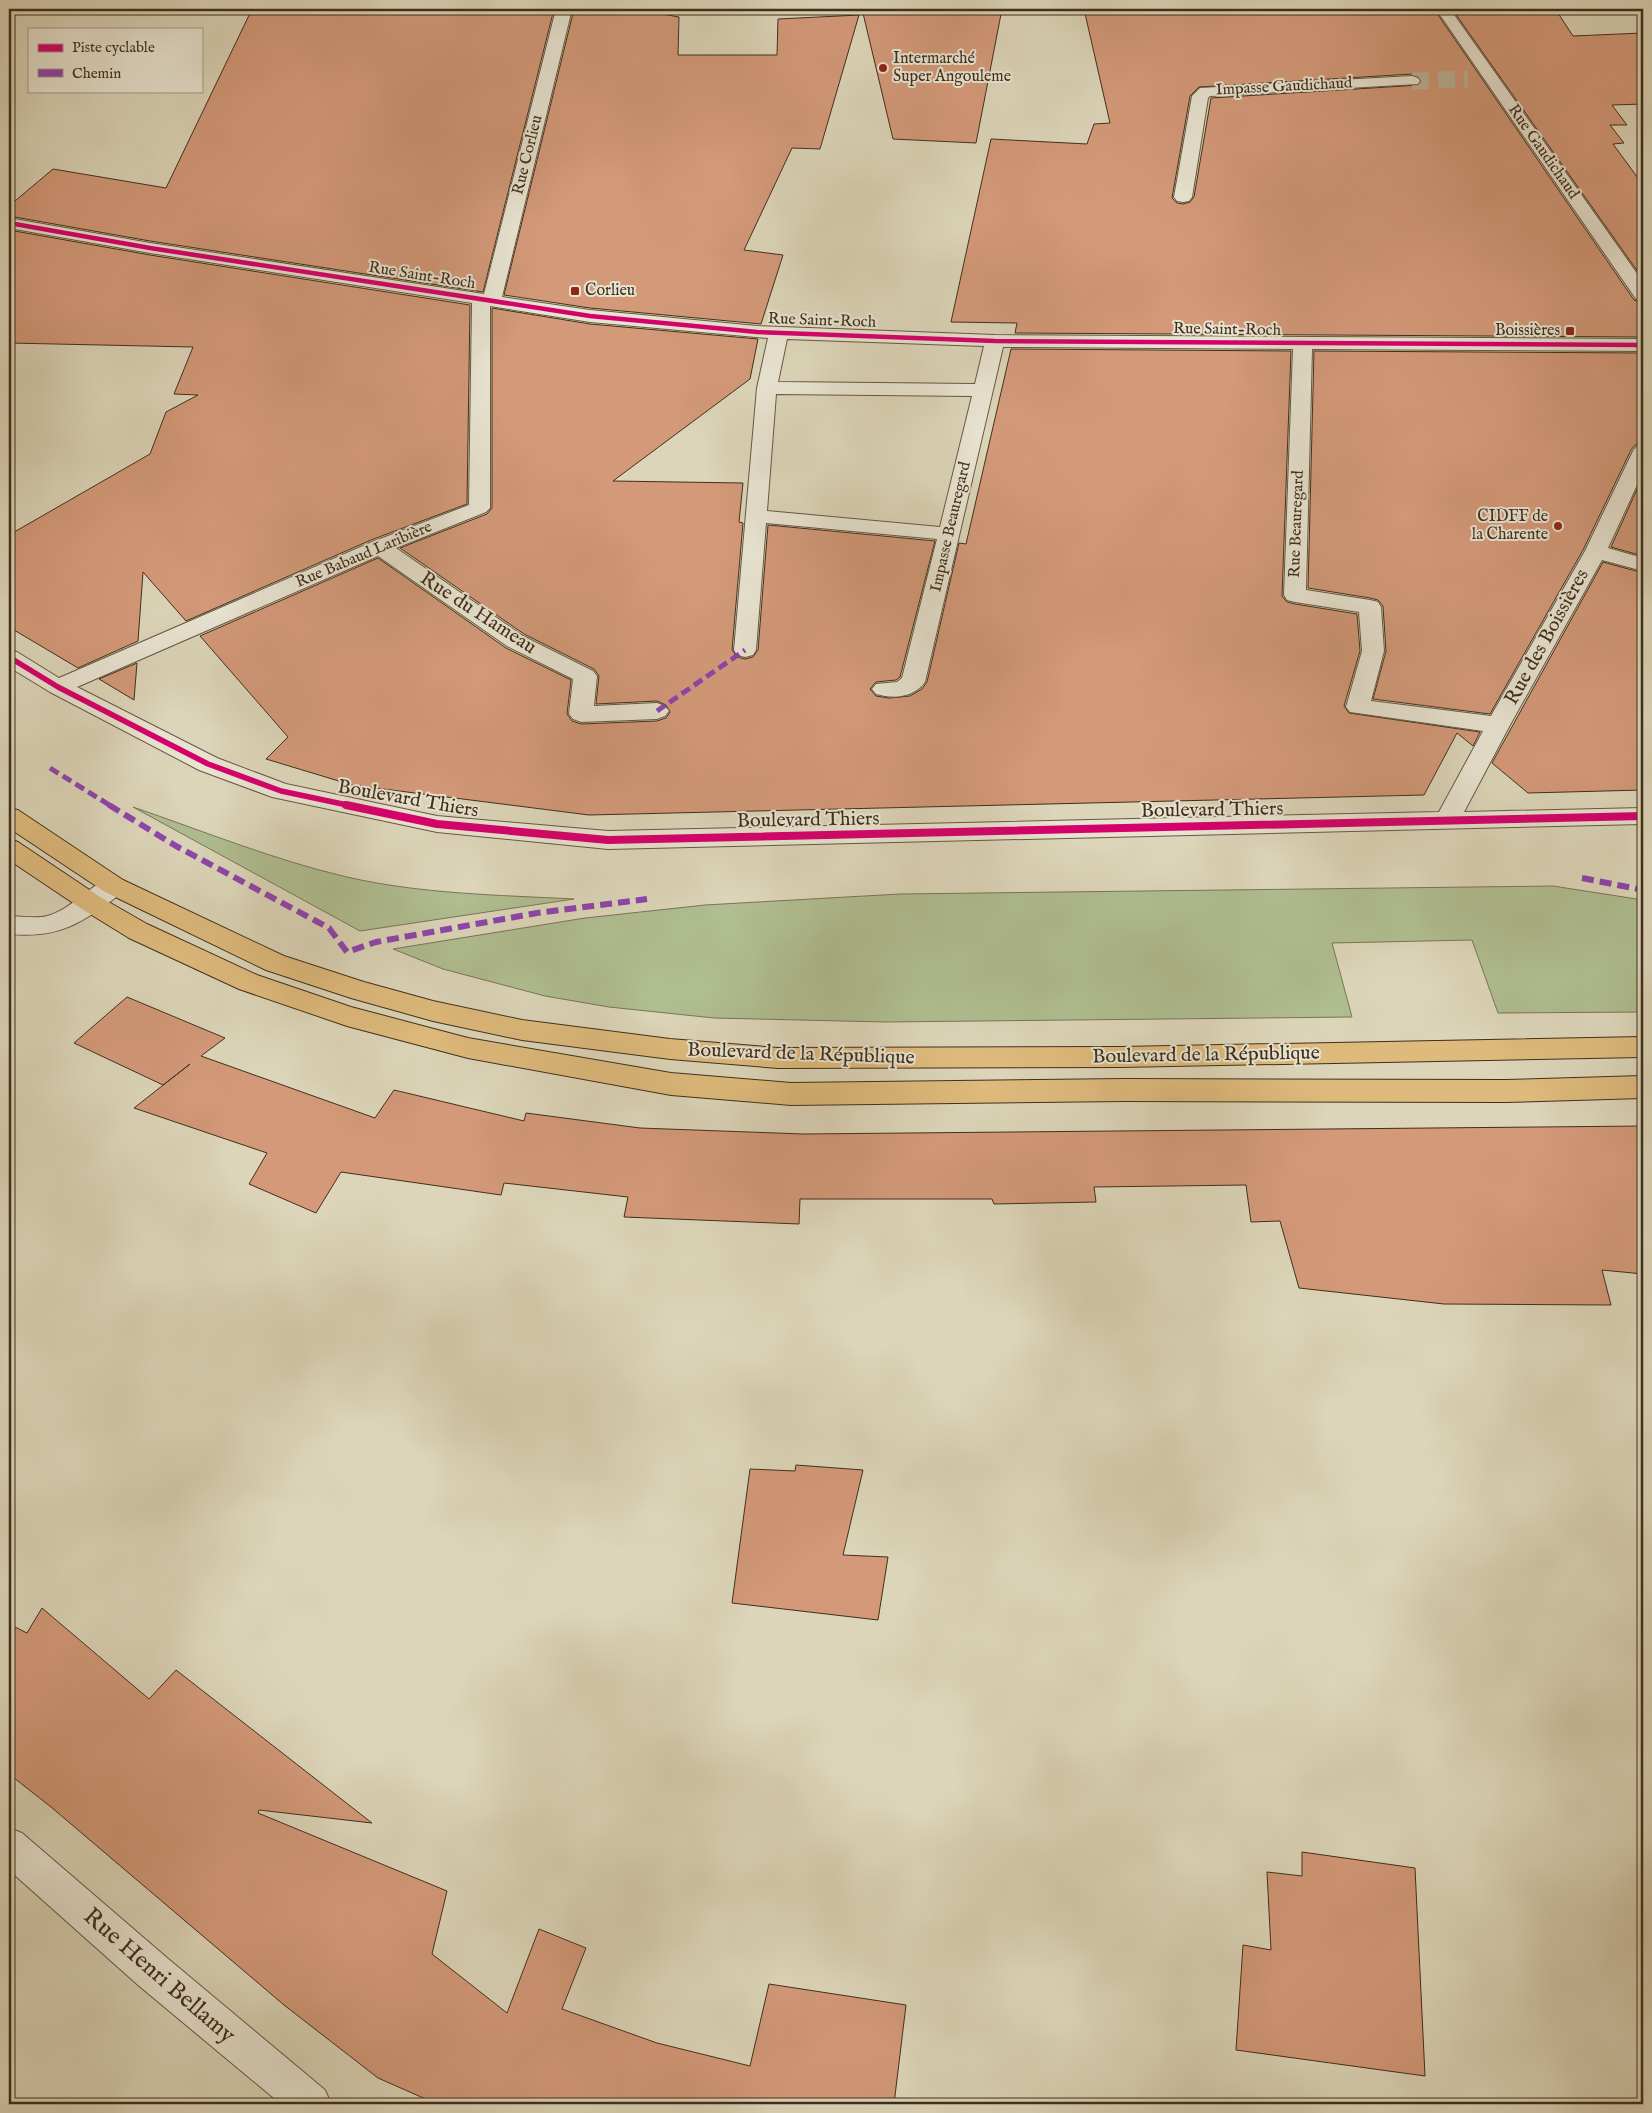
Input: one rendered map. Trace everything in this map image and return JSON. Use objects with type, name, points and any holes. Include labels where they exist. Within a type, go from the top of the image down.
[{"type":"main road","name":"Boulevard de la République","points":[[9,816],[114,886],[275,962],[360,991],[433,1011],[522,1030],[670,1049],[778,1058],[1643,1048]]},
{"type":"main road","name":"Boulevard de la République","points":[[9,848],[91,903],[138,931],[248,982],[347,1016],[468,1048],[671,1084],[791,1094],[1114,1090],[1505,1091],[1643,1087]]},
{"type":"street","name":"Rue Corlieu","points":[[487,300],[564,9]]},
{"type":"street","name":"Rue Gaudichaud","points":[[1443,9],[1483,78],[1643,295]]},
{"type":"street","name":"Impasse Gaudichaud","points":[[1183,197],[1200,96],[1206,91],[1412,82]]},
{"type":"street","name":"Rue Saint-Roch","points":[[9,223],[170,251],[590,316],[700,328],[779,333],[995,341],[1643,345]]},
{"type":"street","name":"Rue Babaud Laribière","points":[[58,687],[380,547],[480,508],[487,300]]},
{"type":"street","points":[[745,650],[767,388],[779,333]]},
{"type":"street","name":"Impasse Beauregard","points":[[884,689],[901,690],[913,682],[995,341]]},
{"type":"street","name":"Rue Beauregard","points":[[1302,344],[1296,595],[1370,607],[1373,651],[1358,707],[1498,725]]},
{"type":"street","points":[[767,388],[983,390]]},
{"type":"street","name":"Rue des Boissières","points":[[1447,821],[1498,725],[1596,551],[1643,451]]},
{"type":"street","points":[[755,516],[950,534]]},
{"type":"street","name":"Rue du Hameau","points":[[380,547],[515,641],[585,676],[581,714],[657,711]]},
{"type":"street","points":[[1596,551],[1643,565]]},
{"type":"street","name":"Boulevard Thiers","points":[[9,657],[58,687],[208,764],[281,791],[437,824],[608,840],[1643,816]]},
{"type":"street","points":[[9,925],[32,927],[56,923],[91,903],[114,886]]},
{"type":"street","name":"Rue Henri Bellamy","points":[[9,1846],[152,1971],[311,2104]]},
{"type":"green space","points":[[133,807],[266,854],[320,870],[375,883],[488,895],[574,899],[360,931]]},
{"type":"green space","points":[[1553,886],[1643,900],[1643,1012],[1498,1013],[1472,940],[1332,943],[1352,1017],[885,1022],[714,1018],[609,1007],[545,996],[443,969],[393,949],[585,918],[705,905],[900,894]]},
{"type":"building","points":[[252,9],[554,9],[483,292],[150,241],[9,216],[9,206],[53,169],[166,188]]},
{"type":"building","points":[[574,9],[633,9],[679,17],[678,55],[777,55],[778,19],[859,15],[820,149],[792,148],[744,250],[783,255],[761,324],[590,308],[504,295]]},
{"type":"building","points":[[862,9],[1002,9],[976,143],[893,139]]},
{"type":"building","points":[[1084,9],[1264,9],[1264,13],[1434,9],[1634,300],[1643,303],[1643,337],[1015,333],[1017,323],[951,322],[991,139],[1087,144],[1094,124],[1110,123]],"holes":[[[1412,74],[1420,77],[1422,80],[1420,85],[1211,98],[1194,197],[1190,202],[1183,204],[1177,203],[1172,198],[1190,96],[1199,87]]]},
{"type":"building","points":[[1452,9],[1556,10],[1573,36],[1643,33],[1643,104],[1612,105],[1627,125],[1610,125],[1624,143],[1613,144],[1643,185],[1643,279]]},
{"type":"building","points":[[9,230],[150,255],[470,305],[467,504],[371,540],[186,621],[143,572],[138,641],[78,668],[9,627],[9,535],[150,454],[166,412],[198,395],[174,394],[193,347],[9,343]]},
{"type":"building","points":[[492,308],[590,324],[758,339],[750,379],[613,481],[743,483],[739,522],[743,523],[732,650],[737,657],[745,659],[753,657],[758,650],[768,525],[935,541],[900,677],[896,680],[876,682],[870,689],[876,696],[889,698],[910,696],[922,689],[927,682],[959,543],[966,544],[1011,349],[1291,351],[1282,596],[1287,602],[1295,604],[1357,614],[1360,651],[1344,706],[1349,713],[1480,732],[1473,746],[1457,733],[1424,795],[589,815],[352,785],[266,759],[288,737],[200,636],[378,558],[506,648],[571,680],[567,714],[572,721],[581,724],[657,721],[666,718],[670,712],[666,705],[657,701],[596,704],[599,676],[594,669],[524,634],[400,548],[487,514],[492,508]]},
{"type":"building","points":[[1314,351],[1643,353],[1643,443],[1635,445],[1631,450],[1583,550],[1490,714],[1373,699],[1386,651],[1383,606],[1378,600],[1370,598],[1308,588]]},
{"type":"building","points":[[1643,476],[1643,556],[1611,547]]},
{"type":"building","points":[[1603,562],[1643,573],[1643,790],[1528,793],[1492,763]]},
{"type":"building","points":[[137,663],[134,700],[99,679]]},
{"type":"building","points":[[127,997],[225,1038],[201,1056],[375,1118],[394,1090],[524,1121],[526,1113],[640,1128],[803,1134],[1643,1126],[1643,1274],[1602,1270],[1611,1305],[1444,1304],[1299,1288],[1280,1221],[1251,1222],[1246,1185],[1094,1187],[1096,1202],[994,1204],[992,1199],[800,1199],[799,1224],[624,1217],[628,1197],[504,1183],[501,1195],[341,1172],[316,1213],[249,1184],[267,1153],[134,1108],[190,1064],[163,1085],[74,1043]]},
{"type":"building","points":[[796,1465],[863,1470],[843,1555],[888,1557],[878,1620],[732,1603],[750,1469],[795,1471]]},
{"type":"building","points":[[42,1608],[149,1699],[176,1670],[372,1823],[259,1810],[258,1813],[447,1891],[432,1954],[507,2013],[539,1929],[586,1948],[562,2009],[657,2043],[750,2066],[769,1984],[906,2005],[894,2104],[437,2104],[378,2078],[284,2005],[51,1807],[9,1774],[9,1624],[27,1633]]},
{"type":"building","points":[[1302,1852],[1415,1868],[1425,2076],[1236,2050],[1243,1945],[1271,1950],[1267,1872],[1302,1876]]},
{"type":"tunnel","points":[[1412,81],[1468,79]]},
{"type":"marked path","points":[[657,711],[745,650]]},
{"type":"marked path","points":[[50,768],[176,846],[329,928],[347,952],[376,942],[537,913],[647,899]]},
{"type":"marked path","points":[[1582,878],[1643,890]]},
{"type":"cycle path","points":[[9,223],[150,248],[590,316],[757,332],[995,341],[1643,345]]},
{"type":"cycle path","points":[[9,657],[58,687],[208,764],[281,791],[437,824],[608,840],[1643,816]]},
{"type":"place","name":"Intermarché Super Angouleme","points":[[883,68]]},
{"type":"place","name":"Corlieu","points":[[575,291]]},
{"type":"place","name":"Boissières","points":[[1570,331]]},
{"type":"place","name":"CIDFF de la Charente","points":[[1558,526]]}]
